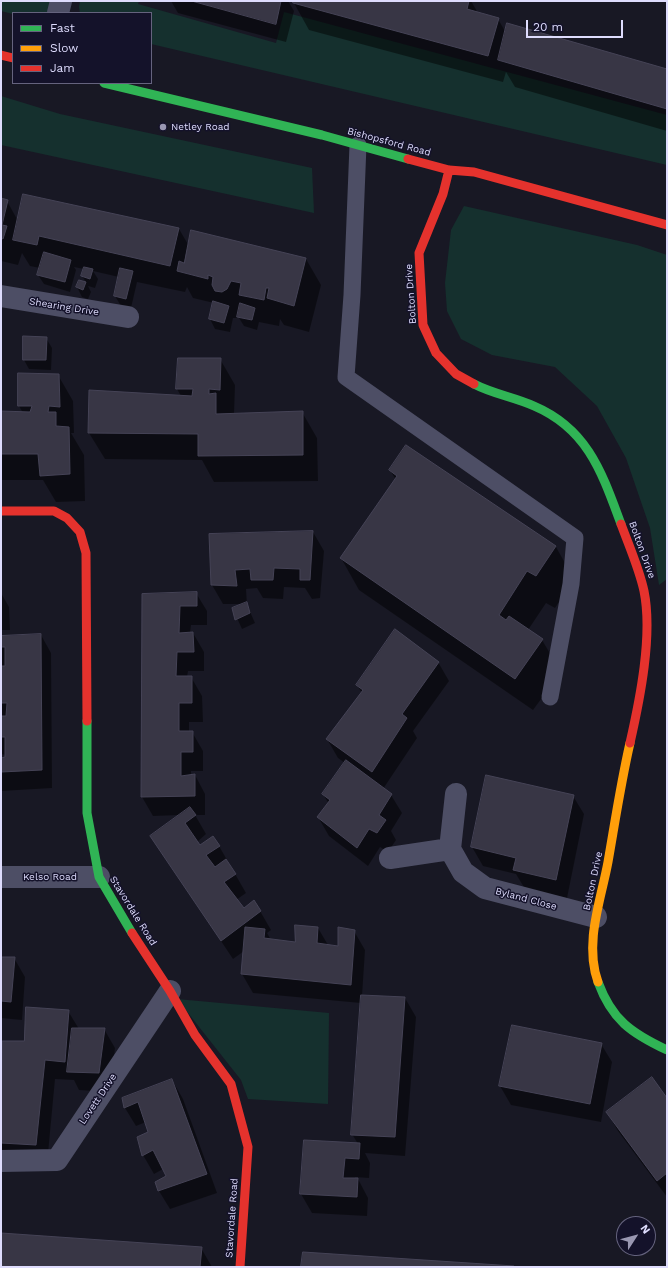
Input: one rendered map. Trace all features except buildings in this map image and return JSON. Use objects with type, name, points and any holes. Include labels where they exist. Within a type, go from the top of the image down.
[{"type":"street","points":[[58,12],[61,1]]},
{"type":"street","points":[[1,55],[12,58]]},
{"type":"street","name":"Bishopsford Road","points":[[108,84],[358,145],[449,170],[474,172],[667,225]]},
{"type":"street","name":"Bolton Drive","points":[[449,170],[443,194],[419,253],[423,325],[436,354],[456,374],[489,392],[532,405],[554,415],[575,433],[591,453],[603,477],[637,566],[644,591],[648,624],[638,708],[621,782],[608,863],[596,917],[592,947],[595,973],[605,1000],[618,1018],[648,1041],[667,1050]]},
{"type":"street","name":"Shearing Drive","points":[[1,296],[128,317]]},
{"type":"street","name":"Stavordale Road","points":[[1,511],[54,511],[67,518],[80,532],[86,553],[87,813],[99,877],[124,920],[170,991],[195,1035],[231,1084],[248,1147],[240,1267]]},
{"type":"street","points":[[390,858],[450,848],[456,794]]},
{"type":"street","name":"Byland Close","points":[[450,848],[463,872],[485,888],[596,917]]},
{"type":"street","name":"Kelso Road","points":[[1,877],[99,877]]},
{"type":"street","name":"Lovett Drive","points":[[1,1161],[57,1160],[170,991]]},
{"type":"lane","points":[[358,145],[352,295],[346,377],[575,538],[571,584],[550,697]]},
{"type":"green space","points":[[1,1],[54,1],[51,12],[12,12],[12,14],[1,11]]},
{"type":"green space","points":[[80,1],[139,1],[138,4],[276,43],[284,12],[667,115],[667,165],[152,44],[152,12],[80,12]]},
{"type":"green space","points":[[1,96],[60,114],[312,168],[314,213],[1,145]]},
{"type":"green space","points":[[464,206],[637,245],[667,255],[667,579],[659,585],[650,528],[626,458],[597,406],[555,367],[492,355],[461,339],[447,311],[445,283],[451,230]]},
{"type":"green space","points":[[177,999],[329,1013],[328,1104],[248,1099],[241,1080]]},
{"type":"traffic: fast","points":[[108,84],[322,135],[408,159]]},
{"type":"traffic: fast","points":[[474,384],[534,406],[568,427],[591,454],[607,487],[621,524]]},
{"type":"traffic: fast","points":[[87,721],[87,813],[99,877],[132,933]]},
{"type":"traffic: fast","points":[[598,982],[616,1016],[624,1024],[643,1038],[667,1050]]},
{"type":"traffic: slow","points":[[598,982],[594,967],[593,952],[595,922],[608,862],[630,743]]},
{"type":"traffic: jam","points":[[1,55],[12,58]]},
{"type":"traffic: jam","points":[[408,159],[449,170],[474,172],[667,225]]},
{"type":"traffic: jam","points":[[449,170],[443,194],[419,253],[423,325],[436,353],[456,374],[474,384]]},
{"type":"traffic: jam","points":[[1,511],[54,511],[67,518],[80,532],[86,553],[87,721]]},
{"type":"traffic: jam","points":[[621,524],[634,557],[644,591],[647,627],[644,667],[638,707],[630,743]]},
{"type":"traffic: jam","points":[[132,933],[170,991],[195,1035],[231,1084],[248,1147],[240,1267]]},
{"type":"place","name":"Netley Road","points":[[163,127]]}]
